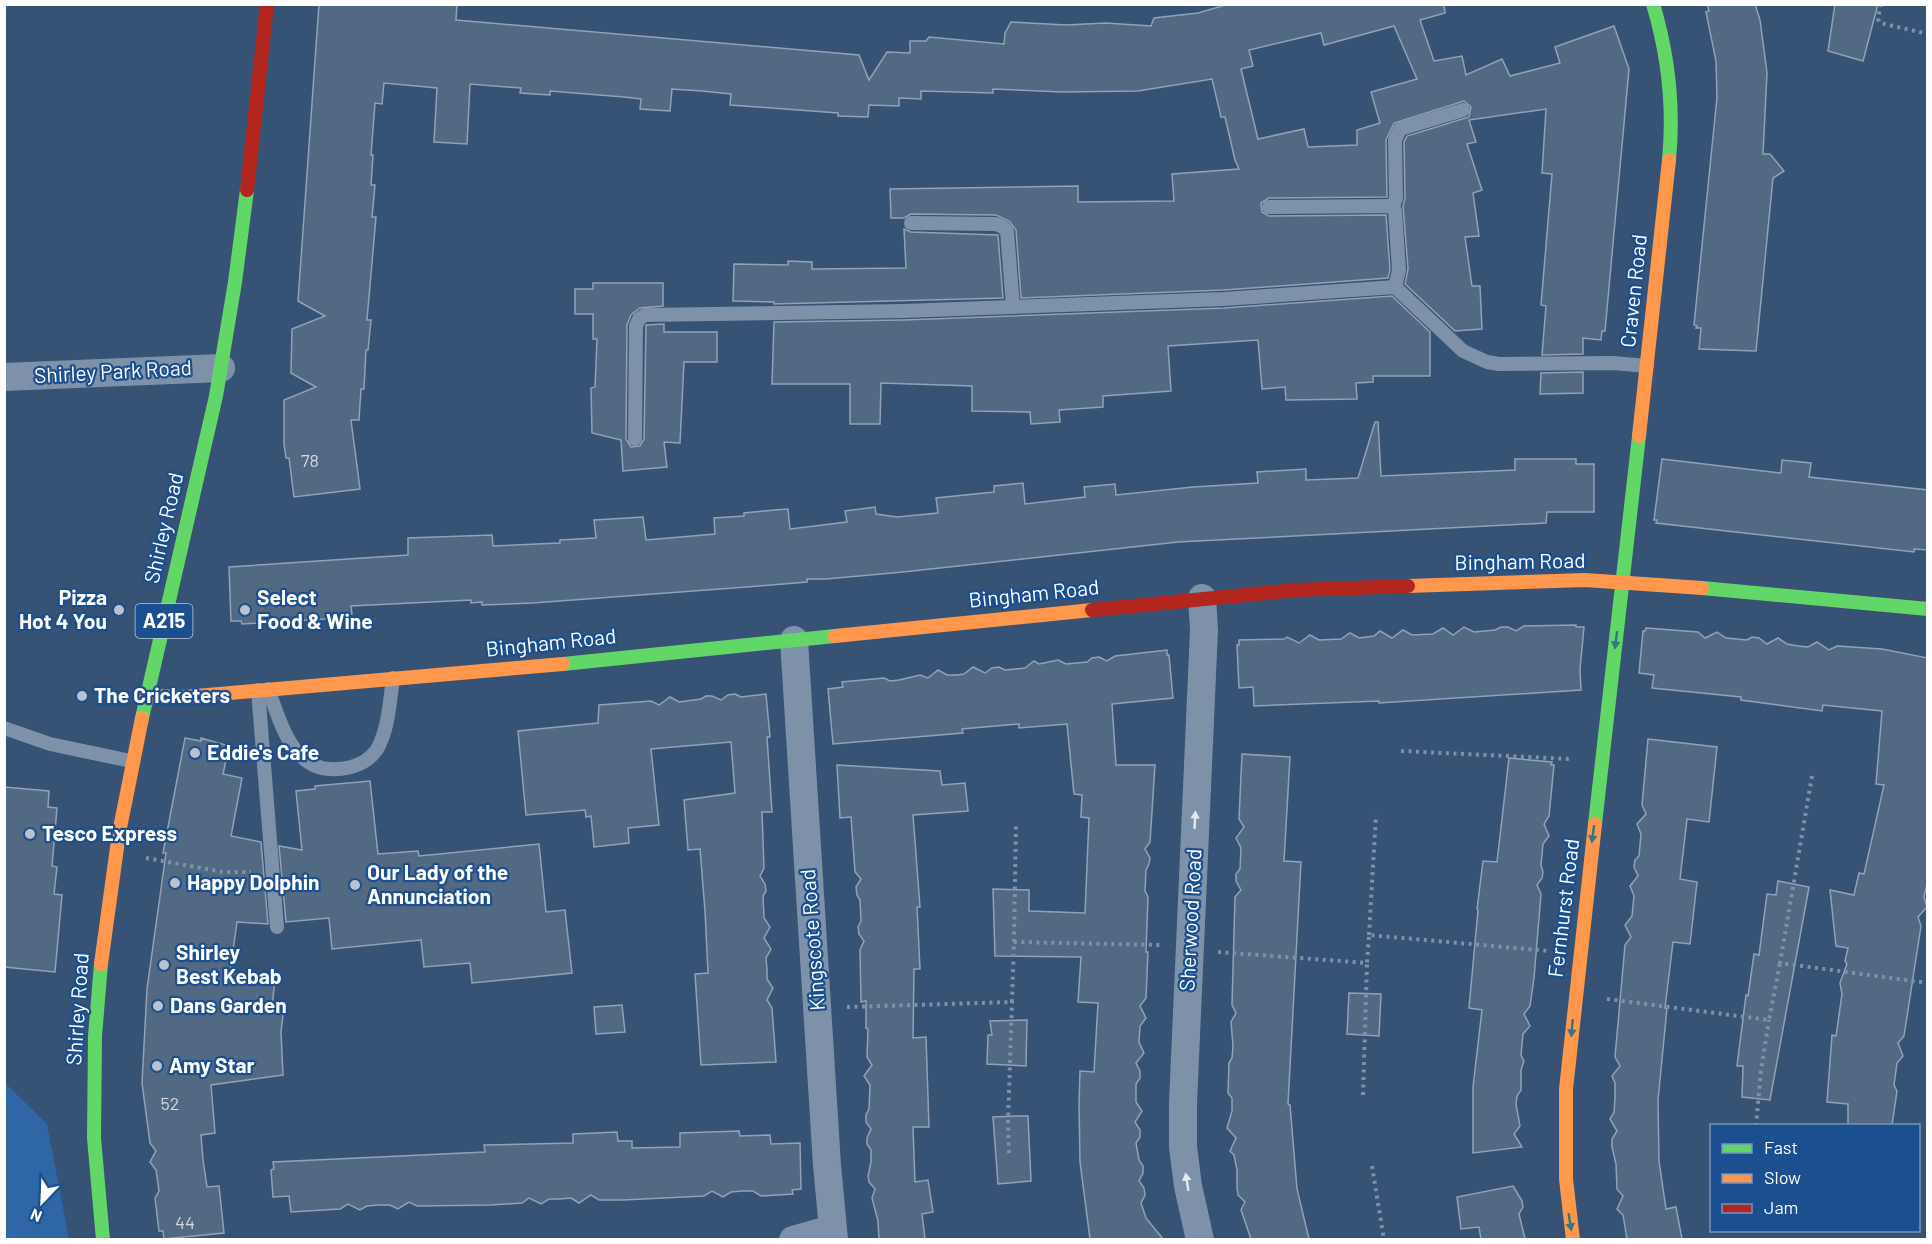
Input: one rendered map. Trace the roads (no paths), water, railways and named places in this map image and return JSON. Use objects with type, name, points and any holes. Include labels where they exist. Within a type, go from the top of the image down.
[{"type":"street","name":"Shirley Road","points":[[103,1239],[95,1164],[95,1033],[100,964],[115,852],[131,761],[221,368],[241,247],[267,4]]},
{"type":"street","name":"Craven Road","points":[[1623,582],[1669,158],[1670,83],[1665,47],[1653,4]]},
{"type":"street","name":"Shirley Park Road","points":[[4,377],[221,368]]},
{"type":"street","name":"Bingham Road","points":[[146,696],[184,697],[489,670],[1306,589],[1585,580],[1928,609]]},
{"type":"street","name":"Fernhurst Road","points":[[1573,1239],[1566,1195],[1563,1147],[1565,1098],[1580,946],[1623,582]]},
{"type":"street","name":"Sherwood Road","points":[[1200,1239],[1184,1157],[1183,1103],[1204,630],[1202,598]]},
{"type":"street","name":"Kingscote Road","points":[[794,640],[833,1234]]},
{"type":"street","points":[[793,1239],[833,1234]]},
{"type":"lane","points":[[1395,287],[1399,270],[1393,206],[1396,198],[1397,134],[1405,126],[1463,110]]},
{"type":"lane","points":[[1269,207],[1393,206]]},
{"type":"lane","points":[[911,223],[996,224],[1003,227],[1006,231],[1013,307]]},
{"type":"lane","points":[[635,439],[636,326],[639,319],[645,315],[1013,307],[1224,298],[1395,287],[1463,351],[1487,362],[1499,364],[1613,363],[1647,366]]},
{"type":"lane","points":[[263,689],[294,750],[320,766],[334,770],[361,764],[377,750],[385,731],[393,678]]},
{"type":"lane","points":[[263,689],[277,927]]},
{"type":"lane","points":[[4,728],[50,744],[131,761]]},
{"type":"place","name":"Pizza Hot 4 You","points":[[119,610]]},
{"type":"place","name":"Select Food & Wine","points":[[245,610]]},
{"type":"place","name":"The Cricketers","points":[[82,696]]},
{"type":"place","name":"Eddie's Cafe","points":[[195,753]]},
{"type":"place","name":"Tesco Express","points":[[30,834]]},
{"type":"place","name":"Happy Dolphin","points":[[175,883]]},
{"type":"place","name":"Our Lady of the Annunciation","points":[[355,885]]},
{"type":"place","name":"Shirley Best Kebab","points":[[164,965]]},
{"type":"place","name":"Dans Garden","points":[[158,1006]]},
{"type":"place","name":"Amy Star","points":[[157,1066]]}]
